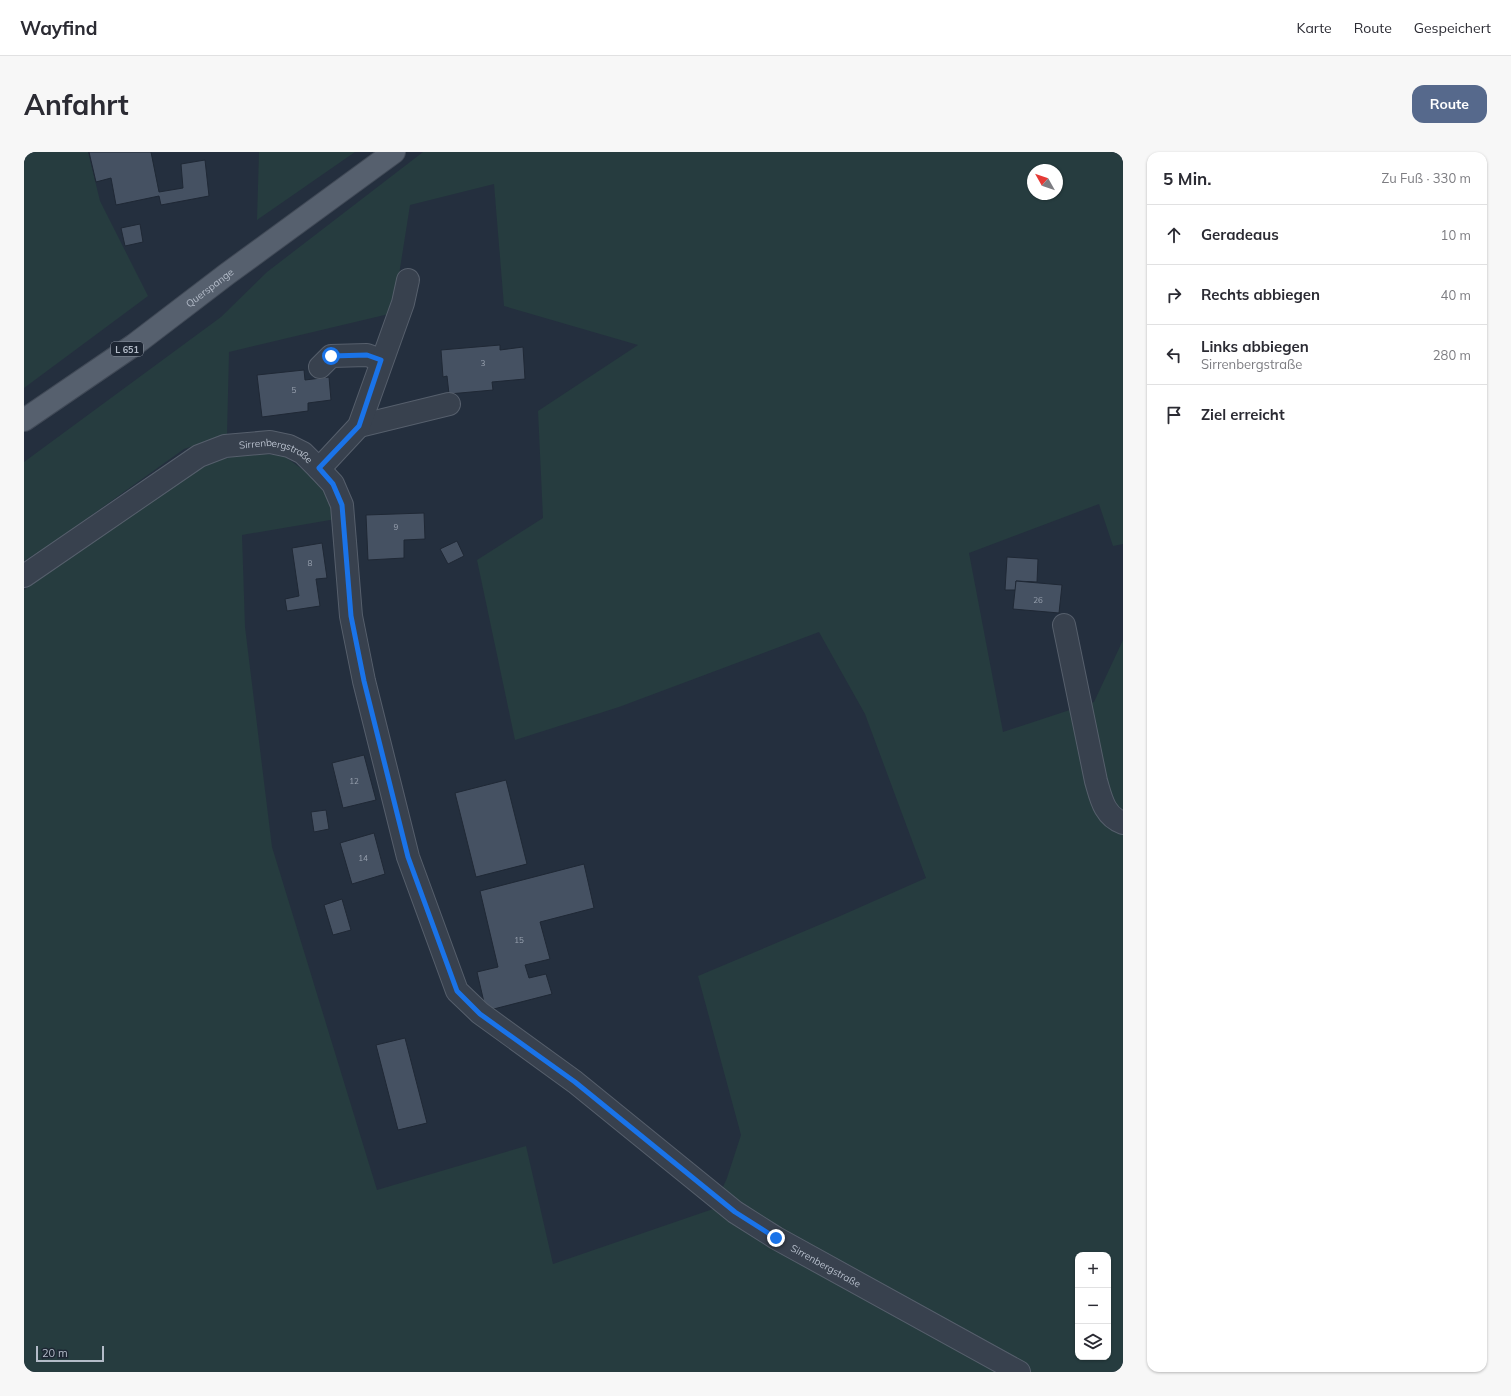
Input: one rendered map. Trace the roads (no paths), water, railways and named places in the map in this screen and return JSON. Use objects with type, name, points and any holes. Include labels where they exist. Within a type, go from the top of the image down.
[{"type":"main road","name":"Querspange","points":[[24,420],[134,345],[227,274],[394,152]]},
{"type":"street","points":[[319,468],[359,426],[381,360],[403,303],[408,280]]},
{"type":"street","points":[[320,367],[331,356],[367,355],[381,360]]},
{"type":"street","points":[[359,426],[449,404]]},
{"type":"street","name":"Sirrenbergstraße","points":[[24,576],[199,456],[225,446],[270,442],[289,446],[303,453],[333,484],[342,505],[351,616],[364,681],[408,857],[457,991],[480,1014],[575,1082],[735,1212],[776,1238],[1019,1372]]},
{"type":"street","points":[[1064,625],[1094,772],[1102,800],[1104,806],[1110,814],[1115,819],[1123,823]]}]
